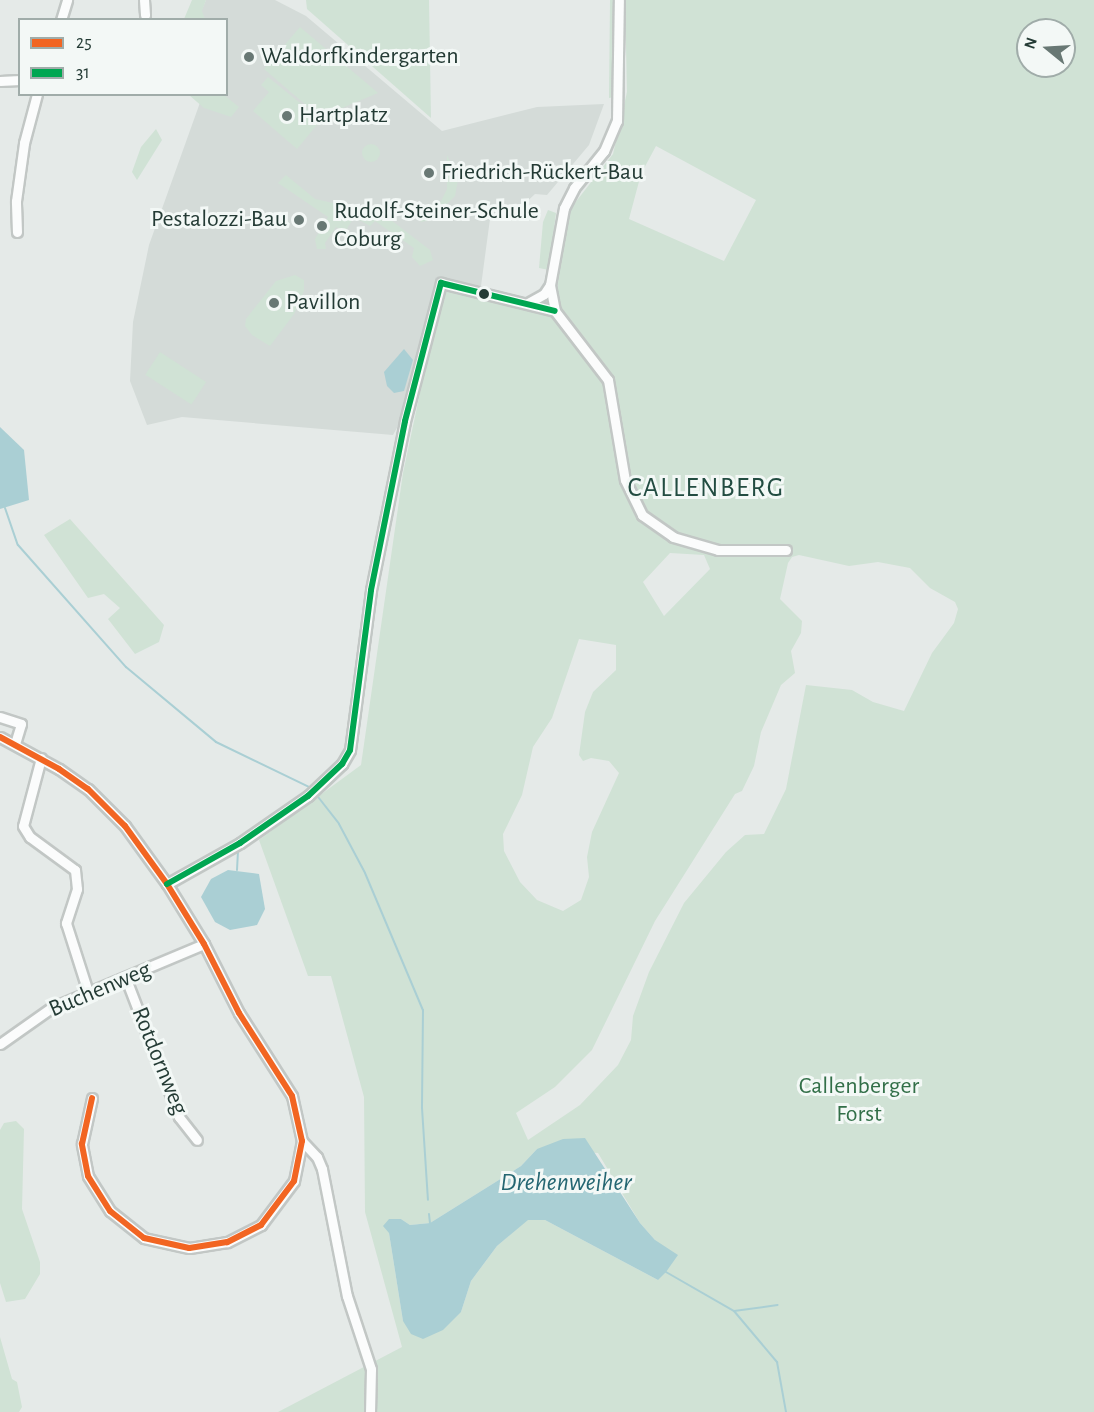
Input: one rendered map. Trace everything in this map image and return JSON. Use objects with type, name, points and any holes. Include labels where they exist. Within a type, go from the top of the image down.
[{"type":"street","points":[[62,18],[67,0]]},
{"type":"street","points":[[144,0],[146,15]]},
{"type":"street","points":[[528,303],[544,294],[549,285],[564,208],[574,188],[604,152],[617,121],[619,0]]},
{"type":"street","points":[[0,81],[18,81]]},
{"type":"street","points":[[17,232],[16,201],[24,143],[36,96]]},
{"type":"street","points":[[167,884],[240,843],[308,796],[321,785],[350,750],[371,590],[437,291],[441,283],[555,311]]},
{"type":"street","points":[[549,285],[555,311],[608,380],[628,490],[642,515],[654,528],[673,537],[718,550],[786,550]]},
{"type":"street","points":[[0,717],[21,724],[15,744]]},
{"type":"street","points":[[0,736],[41,758],[88,789],[115,816],[167,884],[204,944],[239,1013],[283,1076],[300,1120],[302,1141],[294,1181],[261,1225],[217,1245],[173,1246],[131,1230],[110,1210],[93,1187],[82,1144],[92,1098]]},
{"type":"street","points":[[41,758],[23,826],[30,837],[75,870],[77,889],[66,923],[88,992]]},
{"type":"street","name":"Buchenweg","points":[[0,1044],[51,1008],[126,979],[204,944]]},
{"type":"street","name":"Rotdornweg","points":[[126,979],[179,1117],[197,1140]]},
{"type":"street","points":[[302,1141],[322,1170],[347,1296],[370,1369],[370,1412]]},
{"type":"shaded area","name":"Rudolf-Steiner-Schule Coburg","points":[[206,0],[275,0],[306,16],[442,131],[537,107],[604,104],[589,145],[547,195],[535,194],[519,209],[490,219],[481,286],[437,277],[404,415],[393,435],[182,417],[147,425],[130,381],[133,322],[149,245],[202,97],[228,96],[228,18],[198,18]]},
{"type":"green space","points":[[192,0],[206,0],[202,11],[205,18],[184,18]]},
{"type":"green space","points":[[306,0],[429,0],[431,118],[307,9]]},
{"type":"green space","points":[[610,0],[615,0],[615,97],[609,98]]},
{"type":"green space","name":"Callenberger Forst","points":[[625,0],[1094,0],[1094,1412],[278,1412],[402,1347],[365,1212],[364,1097],[331,976],[308,976],[259,840],[361,765],[403,473],[441,294],[451,289],[546,311],[557,304],[560,245],[571,208],[613,154],[627,92]],"holes":[[[656,146],[756,200],[724,261],[629,219],[641,174]],[[670,553],[704,555],[710,569],[664,616],[643,582]],[[799,555],[849,566],[878,562],[910,568],[930,588],[955,602],[958,609],[954,623],[932,653],[904,711],[873,702],[852,690],[806,685],[786,789],[764,834],[745,835],[726,852],[684,903],[649,972],[633,1016],[631,1040],[618,1065],[580,1105],[528,1140],[516,1113],[555,1087],[592,1050],[655,921],[735,794],[742,791],[754,766],[761,732],[781,685],[795,673],[791,651],[801,633],[802,621],[780,599],[788,563],[792,557]],[[579,639],[616,645],[616,670],[593,692],[585,712],[579,755],[583,761],[591,758],[609,761],[619,773],[592,832],[587,857],[589,877],[581,900],[563,911],[537,900],[520,882],[504,851],[503,834],[522,795],[533,747],[552,718]],[[537,1149],[598,1153],[640,1223],[655,1240],[658,1280],[545,1220],[528,1219],[497,1246],[471,1281],[461,1312],[403,1321],[389,1233],[401,1219],[410,1225],[430,1223],[521,1166]]]},
{"type":"green space","points":[[300,27],[378,93],[342,108],[328,124],[264,69]]},
{"type":"green space","name":"Hartplatz","points":[[268,77],[321,120],[297,149],[253,111],[269,92],[261,85]]},
{"type":"green space","points":[[190,96],[225,96],[239,107],[231,117],[204,108]]},
{"type":"green space","points":[[156,129],[162,140],[137,180],[132,172],[141,147]]},
{"type":"green space","points":[[371,144],[377,147],[380,153],[377,159],[371,162],[365,159],[362,153],[365,147]]},
{"type":"green space","points":[[447,155],[458,180],[455,196],[431,220],[421,222],[419,214],[441,201],[447,189]]},
{"type":"green space","points":[[286,175],[315,199],[383,214],[430,250],[433,260],[420,266],[412,257],[414,248],[375,221],[370,226],[354,217],[345,232],[336,227],[325,243],[326,249],[317,249],[315,239],[328,217],[278,183]]},
{"type":"green space","points":[[548,210],[556,213],[549,270],[539,268],[543,222]]},
{"type":"green space","points":[[295,275],[304,280],[304,291],[294,314],[270,346],[252,335],[245,326],[246,319],[276,281]]},
{"type":"green space","points":[[160,352],[206,382],[191,405],[145,375]]},
{"type":"green space","points":[[70,519],[164,625],[159,642],[135,654],[108,619],[120,608],[104,594],[88,598],[44,535]]},
{"type":"green space","points":[[16,1121],[24,1129],[22,1209],[40,1262],[40,1274],[25,1299],[6,1302],[0,1283],[0,1130],[4,1123]]},
{"type":"green space","points":[[0,1337],[12,1379],[17,1382],[22,1407],[19,1412],[0,1412]]},
{"type":"water","points":[[404,349],[413,360],[404,391],[394,393],[387,386],[384,372]]},
{"type":"water","points":[[0,427],[24,450],[29,500],[0,509]]},
{"type":"water","points":[[228,870],[259,874],[265,909],[257,925],[230,930],[215,922],[201,897],[211,879]]},
{"type":"water","name":"Drehenweiher","points":[[585,1138],[640,1223],[655,1240],[678,1255],[666,1272],[658,1280],[545,1220],[528,1220],[497,1246],[471,1281],[461,1312],[443,1330],[423,1339],[411,1334],[403,1321],[389,1233],[383,1226],[389,1219],[401,1219],[410,1225],[430,1223],[521,1166],[537,1149],[563,1139]]},
{"type":"waterway","points":[[5,508],[18,545],[126,667],[216,742],[311,788]]},
{"type":"waterway","points":[[315,793],[339,824],[365,873],[423,1010],[422,1108],[428,1200]]},
{"type":"waterway","points":[[243,847],[317,796]]},
{"type":"waterway","points":[[237,870],[238,849]]},
{"type":"waterway","points":[[429,1214],[430,1223]]},
{"type":"waterway","points":[[666,1272],[734,1311],[777,1362],[786,1412]]},
{"type":"waterway","points":[[734,1311],[778,1305]]},
{"type":"transit line","name":"31","points":[[167,884],[240,843],[308,796],[342,764],[350,750],[371,590],[405,421],[441,283],[555,311]]},
{"type":"transit line","name":"25","points":[[0,737],[59,769],[88,789],[125,826],[167,884],[204,944],[239,1013],[292,1096],[302,1141],[294,1181],[261,1225],[227,1242],[189,1248],[144,1238],[110,1211],[88,1176],[82,1144],[92,1098]]},
{"type":"place","name":"Waldorfkindergarten","points":[[249,57]]},
{"type":"place","name":"Hartplatz","points":[[287,116]]},
{"type":"place","name":"Friedrich-Rückert-Bau","points":[[429,173]]},
{"type":"place","name":"Pestalozzi-Bau","points":[[299,220]]},
{"type":"place","name":"Rudolf-Steiner-Schule Coburg","points":[[322,226]]},
{"type":"place","name":"Pavillon","points":[[274,303]]},
{"type":"district","name":"CALLENBERG","points":[[706,488]]}]
